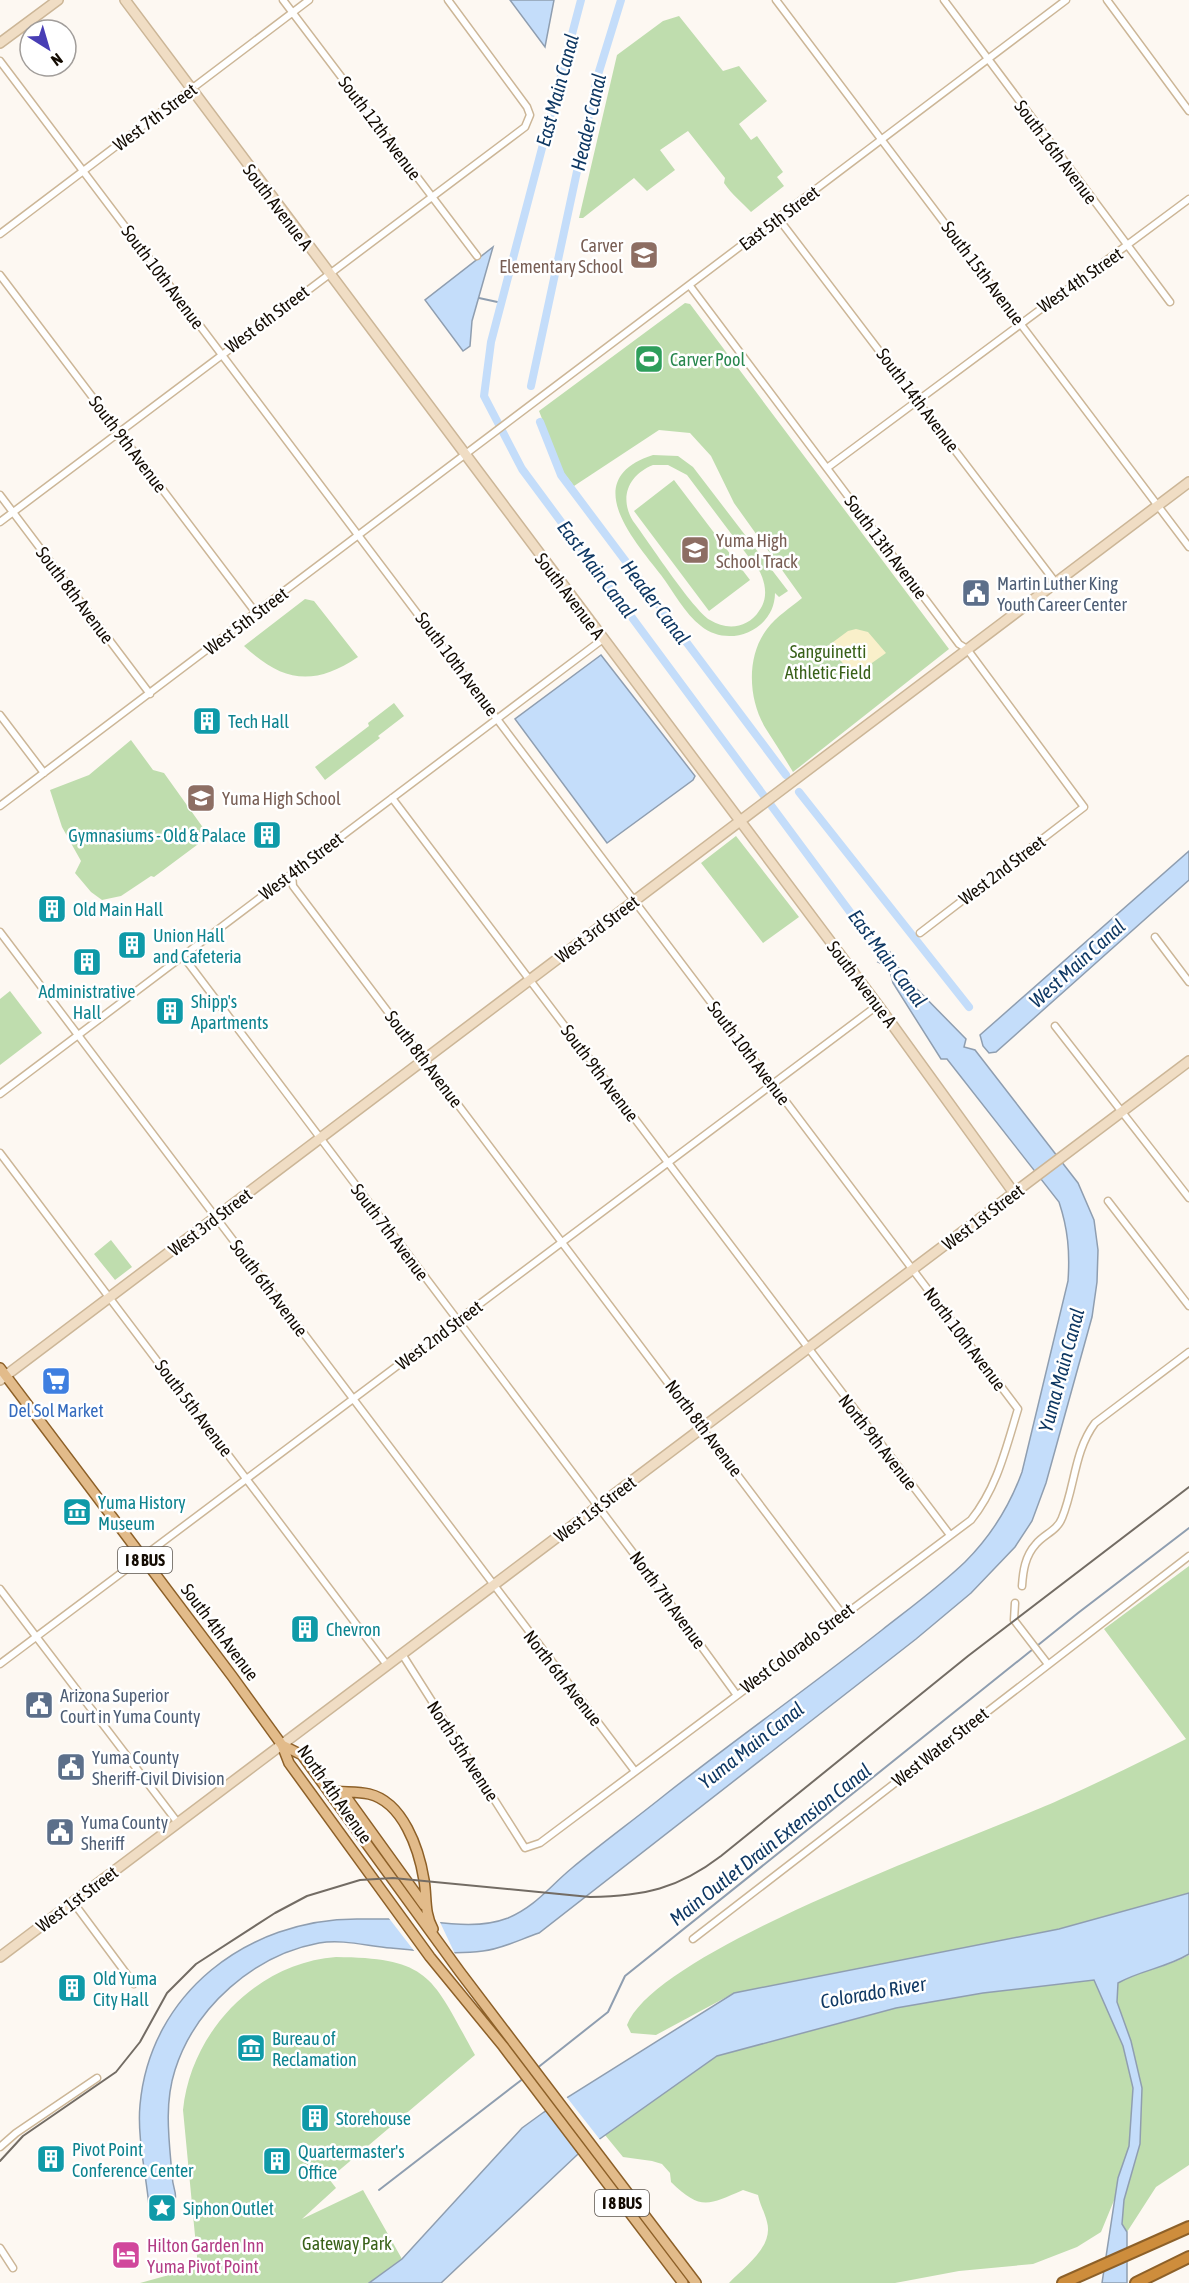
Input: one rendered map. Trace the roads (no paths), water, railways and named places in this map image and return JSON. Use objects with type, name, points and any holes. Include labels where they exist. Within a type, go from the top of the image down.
[{"type":"highway","points":[[1056,2283],[1068,2281],[1151,2246],[1189,2227]]},
{"type":"highway","points":[[1136,2283],[1189,2257]]},
{"type":"main road","points":[[0,44],[58,0]]},
{"type":"main road","name":"South Avenue A","points":[[125,0],[190,90],[878,1005],[1014,1193]]},
{"type":"main road","name":"West 3rd Street","points":[[2,1375],[110,1297],[1189,482]]},
{"type":"main road","name":"West 1st Street","points":[[0,1957],[1189,1061]]},
{"type":"main road","name":"South 4th Avenue","points":[[2,1375],[143,1557],[282,1745]]},
{"type":"main road","name":"North 4th Avenue","points":[[282,1745],[302,1755],[576,2124],[682,2276]]},
{"type":"main road","name":"North 4th Avenue","points":[[282,1745],[289,1763],[430,1957],[503,2046],[682,2276]]},
{"type":"main road","points":[[328,1790],[344,1794],[368,1794],[380,1798],[401,1821],[417,1849],[424,1881],[426,1922]]},
{"type":"main road","points":[[344,1794],[426,1907]]},
{"type":"main road","name":"I 8 BUS","points":[[682,2276],[696,2283]]},
{"type":"street","name":"South 12th Avenue","points":[[284,0],[477,256]]},
{"type":"street","name":"West 7th Street","points":[[0,234],[309,0]]},
{"type":"street","name":"West 6th Street","points":[[0,522],[220,354],[525,127],[530,115],[524,102],[447,0]]},
{"type":"street","name":"South 15th Avenue","points":[[776,0],[1189,547]]},
{"type":"street","name":"South 16th Avenue","points":[[944,0],[1170,302]]},
{"type":"street","name":"East 5th Street","points":[[492,436],[1066,0]]},
{"type":"street","points":[[1107,0],[1189,111]]},
{"type":"street","name":"South 10th Avenue","points":[[0,60],[912,1270]]},
{"type":"street","name":"West 4th Street","points":[[827,468],[1189,199]]},
{"type":"street","name":"South 14th Avenue","points":[[778,218],[1056,583]]},
{"type":"street","name":"South 9th Avenue","points":[[0,275],[256,614]]},
{"type":"street","name":"South 13th Avenue","points":[[690,286],[959,644],[968,649],[1084,807]]},
{"type":"street","name":"West 5th Street","points":[[0,806],[492,436]]},
{"type":"street","name":"South 8th Avenue","points":[[0,495],[150,694]]},
{"type":"street","name":"West 4th Street","points":[[0,1094],[603,639]]},
{"type":"street","points":[[0,715],[44,773]]},
{"type":"street","name":"South 9th Avenue","points":[[392,798],[807,1349]]},
{"type":"street","name":"West 2nd Street","points":[[920,933],[1084,807]]},
{"type":"street","name":"South 8th Avenue","points":[[292,874],[293,886],[562,1243]]},
{"type":"street","name":"South 6th Avenue","points":[[0,932],[493,1586]]},
{"type":"street","points":[[1155,937],[1189,982]]},
{"type":"street","name":"South 7th Avenue","points":[[183,956],[598,1506]]},
{"type":"street","name":"West 2nd Street","points":[[0,1664],[878,1005]]},
{"type":"street","points":[[1055,1026],[1123,1110],[1189,1198]]},
{"type":"street","name":"South 5th Avenue","points":[[0,1153],[387,1665]]},
{"type":"street","points":[[1108,1201],[1189,1306]]},
{"type":"street","name":"North 8th Avenue","points":[[562,1243],[843,1615]]},
{"type":"street","name":"North 10th Avenue","points":[[912,1270],[1018,1409]]},
{"type":"street","name":"North 9th Avenue","points":[[807,1349],[950,1535]]},
{"type":"street","points":[[1022,1586],[1023,1566],[1036,1544],[1052,1532],[1062,1520],[1084,1437],[1095,1423],[1189,1352]]},
{"type":"street","name":"West Colorado Street","points":[[525,1848],[540,1843],[634,1770],[971,1520],[985,1503],[998,1476],[1018,1409]]},
{"type":"street","name":"North 7th Avenue","points":[[598,1506],[736,1694]]},
{"type":"street","name":"West Water Street","points":[[693,1939],[1047,1663],[1189,1556]]},
{"type":"street","name":"North 6th Avenue","points":[[493,1586],[634,1770]]},
{"type":"street","points":[[0,1589],[178,1823]]},
{"type":"street","points":[[1015,1603],[1014,1620],[1047,1663]]},
{"type":"street","name":"North 5th Avenue","points":[[402,1654],[525,1848]]},
{"type":"street","points":[[73,1902],[134,1984]]},
{"type":"street","points":[[0,2147],[16,2133],[97,2078]]},
{"type":"street","points":[[0,2248],[13,2268]]},
{"type":"water","points":[[510,0],[554,0],[545,47]]},
{"type":"water","points":[[493,247],[472,321],[470,346],[463,351],[425,300]]},
{"type":"water","points":[[601,655],[695,776],[693,780],[607,843],[515,719]]},
{"type":"water","name":"West Main Canal","points":[[1189,851],[1189,880],[996,1052],[989,1053],[983,1046],[980,1035]]},
{"type":"water","name":"Yuma Main Canal","points":[[890,952],[893,964],[905,972],[913,985],[966,1039],[964,1047],[975,1050],[1078,1183],[1094,1220],[1098,1250],[1097,1282],[1092,1317],[1046,1483],[1032,1521],[1015,1547],[971,1593],[916,1639],[539,1933],[490,1950],[472,1952],[449,1953],[346,1942],[319,1943],[295,1949],[272,1959],[230,1987],[197,2025],[184,2047],[175,2070],[169,2096],[168,2122],[176,2196],[171,2213],[164,2216],[149,2206],[141,2143],[140,2105],[148,2065],[163,2029],[184,1997],[211,1970],[243,1948],[279,1932],[317,1922],[401,1919],[468,1925],[495,1922],[518,1913],[666,1794],[935,1588],[974,1552],[991,1531],[1005,1508],[1022,1472],[1068,1281],[1066,1231],[1059,1202],[947,1059],[941,1059],[893,983],[889,967],[878,962]]},
{"type":"water","name":"Colorado River","points":[[1189,1893],[1189,1954],[1118,1983],[1117,2002],[1131,2041],[1142,2088],[1140,2144],[1124,2200],[1122,2224],[1127,2232],[1127,2283],[1102,2283],[1118,2178],[1129,2146],[1133,2088],[1123,2046],[1094,1980],[983,1993],[896,2008],[717,2056],[577,2155],[441,2283],[369,2283],[402,2259],[522,2128],[734,1993],[1059,1929]]},
{"type":"waterway","name":"East Main Canal","points":[[581,0],[491,342],[484,396],[522,469],[890,966]]},
{"type":"waterway","name":"Header Canal","points":[[531,386],[597,78],[621,0]]},
{"type":"waterway","points":[[479,298],[502,303]]},
{"type":"waterway","name":"Header Canal","points":[[540,422],[561,475],[786,775]]},
{"type":"waterway","name":"Header Canal","points":[[799,792],[969,1007]]},
{"type":"waterway","name":"Main Outlet Drain Extension Canal","points":[[536,2069],[608,2012],[625,1976],[1078,1613],[1189,1528]]},
{"type":"waterway","name":"Main Outlet Drain Extension Canal","points":[[379,2190],[524,2078]]},
{"type":"railway","points":[[0,2161],[23,2136],[116,2072],[140,2042],[167,1993],[196,1964],[275,1913],[307,1896],[360,1880],[393,1878],[590,1897],[627,1895],[660,1889],[690,1876],[721,1856],[968,1656],[1189,1487]]},
{"type":"place","name":"Carver Elementary School","points":[[644,255]]},
{"type":"place","name":"Carver Pool","points":[[649,359]]},
{"type":"place","name":"Yuma High School Track","points":[[695,550]]},
{"type":"place","name":"Martin Luther King Youth Career Center","points":[[976,593]]},
{"type":"place","name":"Tech Hall","points":[[207,721]]},
{"type":"place","name":"Yuma High School","points":[[201,798]]},
{"type":"place","name":"Gymnasiums - Old & Palace","points":[[267,835]]},
{"type":"place","name":"Old Main Hall","points":[[52,909]]},
{"type":"place","name":"Union Hall and Cafeteria","points":[[132,945]]},
{"type":"place","name":"Administrative Hall","points":[[87,962]]},
{"type":"place","name":"Shipp's Apartments","points":[[170,1011]]},
{"type":"place","name":"Del Sol Market","points":[[56,1381]]},
{"type":"place","name":"Yuma History Museum","points":[[77,1512]]},
{"type":"place","name":"Chevron","points":[[305,1629]]},
{"type":"place","name":"Arizona Superior Court in Yuma County","points":[[39,1705]]},
{"type":"place","name":"Yuma County Sheriff-Civil Division","points":[[71,1767]]},
{"type":"place","name":"Yuma County Sheriff","points":[[60,1832]]},
{"type":"place","name":"Old Yuma City Hall","points":[[72,1988]]},
{"type":"place","name":"Bureau of Reclamation","points":[[251,2048]]},
{"type":"place","name":"Storehouse","points":[[315,2118]]},
{"type":"place","name":"Pivot Point Conference Center","points":[[51,2159]]},
{"type":"place","name":"Quartermaster's Office","points":[[277,2161]]},
{"type":"place","name":"Siphon Outlet","points":[[162,2208]]},
{"type":"place","name":"Hilton Garden Inn Yuma Pivot Point","points":[[126,2255]]},
{"type":"park label","name":"Sanguinetti Athletic Field","points":[[828,661]]},
{"type":"park label","name":"Gateway Park","points":[[347,2243]]}]
